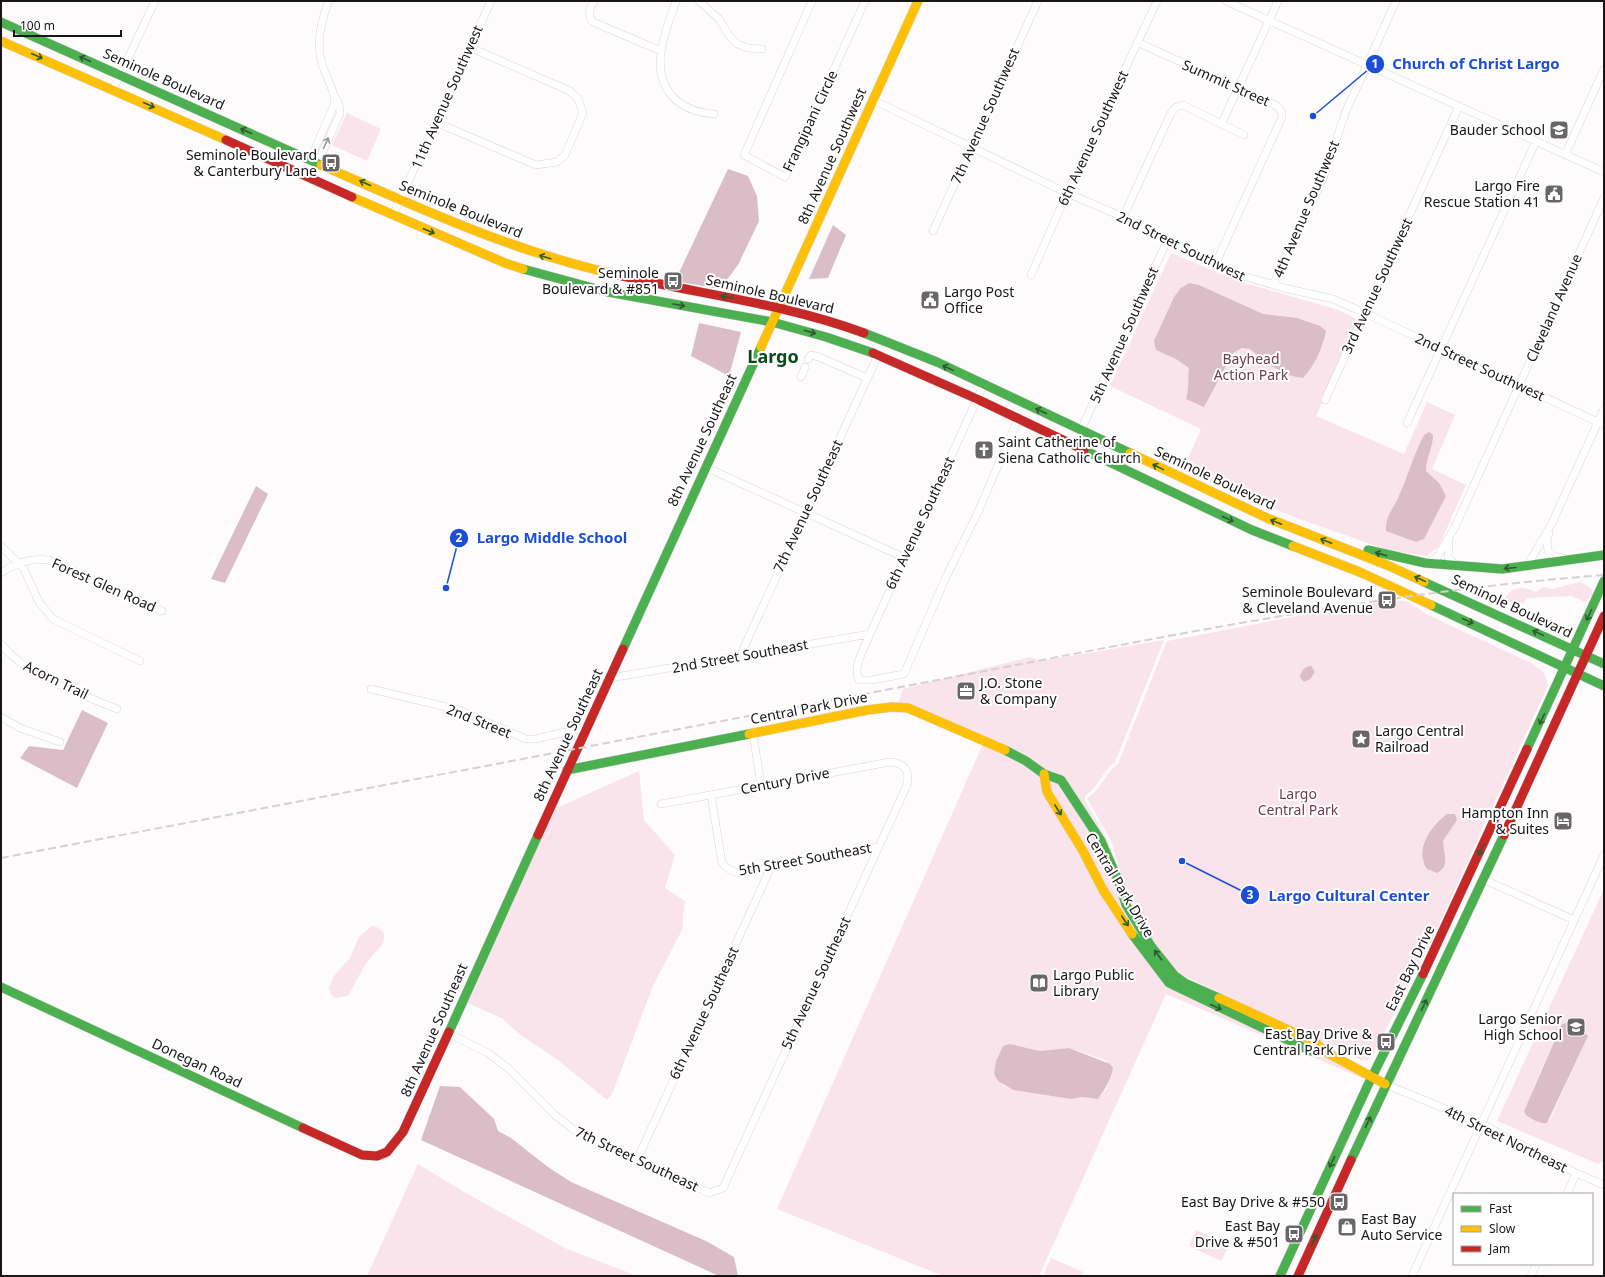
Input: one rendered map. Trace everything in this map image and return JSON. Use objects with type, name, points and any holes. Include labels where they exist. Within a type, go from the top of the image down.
[{"type":"main road","name":"8th Avenue Southwest","points":[[772,322],[918,1]]},
{"type":"main road","name":"Seminole Boulevard","points":[[1,22],[487,236],[567,264],[779,307],[820,319],[884,341],[984,384],[1200,488],[1267,518],[1394,568],[1604,664]]},
{"type":"main road","name":"Seminole Boulevard","points":[[1,41],[483,254],[571,284],[772,322],[826,337],[878,355],[977,399],[1252,530],[1362,573],[1604,686]]},
{"type":"main road","name":"8th Avenue Southeast","points":[[383,1156],[395,1145],[403,1132],[772,322]]},
{"type":"main road","points":[[1072,445],[1081,430]]},
{"type":"main road","points":[[1193,502],[1200,488]]},
{"type":"main road","points":[[1306,552],[1312,536]]},
{"type":"main road","points":[[1341,547],[1353,546],[1425,563],[1502,569],[1604,555]]},
{"type":"main road","name":"East Bay Drive","points":[[1280,1276],[1373,1076],[1426,969],[1604,581]]},
{"type":"main road","name":"East Bay Drive","points":[[1298,1276],[1385,1084],[1483,879],[1604,616]]},
{"type":"main road","name":"Central Park Drive","points":[[567,770],[867,710],[892,707],[908,708],[930,716],[1002,748],[1026,761],[1044,774],[1061,780],[1076,800],[1101,841],[1120,882],[1126,905],[1151,946],[1175,976],[1184,983],[1315,1042],[1324,1051],[1373,1076],[1385,1084]]},
{"type":"main road","name":"Central Park Drive","points":[[1044,774],[1047,792],[1083,851],[1103,890],[1143,951],[1169,983],[1311,1052],[1324,1051]]},
{"type":"main road","name":"Donegan Road","points":[[1,987],[362,1155],[374,1157],[383,1156]]},
{"type":"street","points":[[113,90],[155,1]]},
{"type":"street","points":[[307,177],[314,161],[340,114],[339,104],[322,63],[320,47],[321,25],[330,1]]},
{"type":"street","name":"11th Avenue Southwest","points":[[393,215],[491,1]]},
{"type":"street","points":[[594,1],[589,12],[590,18],[593,22],[661,51]]},
{"type":"street","points":[[676,1],[661,51],[661,71],[669,94],[679,103],[702,113],[714,114]]},
{"type":"street","points":[[699,1],[719,19],[730,37],[737,44],[748,48],[762,49]]},
{"type":"street","name":"Frangipani Circle","points":[[812,1],[744,155],[785,177],[865,1]]},
{"type":"street","name":"7th Avenue Southwest","points":[[933,231],[1038,1]]},
{"type":"street","name":"6th Avenue Southwest","points":[[1031,275],[1067,193],[1157,1]]},
{"type":"street","points":[[1226,1],[1604,172]]},
{"type":"street","points":[[1222,123],[1278,1]]},
{"type":"street","name":"4th Avenue Southwest","points":[[1273,285],[1324,176],[1346,111],[1396,1]]},
{"type":"street","name":"Summit Street","points":[[1137,42],[1277,106],[1281,111],[1282,117],[1215,265]]},
{"type":"street","points":[[435,122],[536,165],[557,162],[564,155],[583,113],[578,99],[570,91],[469,47]]},
{"type":"street","points":[[1566,155],[1604,69]]},
{"type":"street","name":"2nd Street Southwest","points":[[873,100],[972,146],[1067,193],[1123,217],[1215,265],[1247,278],[1333,299],[1366,312],[1519,386],[1601,423]]},
{"type":"street","points":[[1123,217],[1171,113],[1176,107],[1183,105],[1244,135]]},
{"type":"street","name":"3rd Avenue Southwest","points":[[1325,400],[1460,106]]},
{"type":"street","points":[[1408,423],[1536,141]]},
{"type":"street","name":"Cleveland Avenue","points":[[1425,563],[1430,562],[1437,556],[1451,535],[1604,198]]},
{"type":"street","name":"5th Avenue Southwest","points":[[1081,430],[1167,240]]},
{"type":"street","points":[[808,359],[811,354],[867,378]]},
{"type":"street","name":"7th Avenue Southeast","points":[[740,656],[804,512],[878,355]]},
{"type":"street","points":[[801,377],[805,367]]},
{"type":"street","name":"6th Avenue Southeast","points":[[984,384],[903,557],[870,634],[858,663],[857,676],[859,680],[872,680],[904,674],[946,577],[978,512],[1018,419]]},
{"type":"street","points":[[1527,566],[1552,523],[1601,423],[1604,409]]},
{"type":"street","points":[[705,467],[903,557]]},
{"type":"street","points":[[1552,523],[1547,540],[1548,551],[1554,556],[1569,560]]},
{"type":"street","points":[[1451,535],[1448,547],[1448,557],[1457,565]]},
{"type":"street","points":[[1,546],[24,569],[39,602],[53,619],[140,661]]},
{"type":"street","name":"Forest Glen Road","points":[[1,573],[19,563],[37,559],[54,562],[162,611]]},
{"type":"street","name":"2nd Street Southeast","points":[[610,678],[870,634]]},
{"type":"street","name":"Acorn Trail","points":[[1,644],[20,662],[36,673],[117,709]]},
{"type":"street","name":"2nd Street","points":[[371,689],[459,710],[526,739],[535,739],[588,727]]},
{"type":"street","points":[[1,717],[20,728],[60,742]]},
{"type":"street","points":[[752,734],[761,785]]},
{"type":"street","name":"Century Drive","points":[[661,804],[890,762],[899,762],[906,769]]},
{"type":"street","name":"5th Avenue Southeast","points":[[716,1192],[722,1188],[907,785],[908,776],[906,769]]},
{"type":"street","name":"5th Street Southeast","points":[[711,795],[722,863],[726,868],[732,871],[742,872],[878,847]]},
{"type":"street","points":[[1412,1276],[1604,855]]},
{"type":"street","name":"6th Avenue Southeast","points":[[637,1160],[771,867]]},
{"type":"street","points":[[1483,879],[1574,920]]},
{"type":"street","name":"7th Street Southeast","points":[[448,1033],[488,1053],[504,1065],[555,1116],[573,1129],[709,1193],[716,1192]]},
{"type":"street","name":"4th Street Northeast","points":[[1385,1084],[1482,1124],[1576,1173],[1604,1185]]},
{"type":"street","points":[[1567,1193],[1576,1173]]},
{"type":"street","points":[[1530,1276],[1536,1265]]},
{"type":"green space","points":[[347,113],[381,129],[367,161],[332,145]]},
{"type":"green space","name":"Bayhead Action Park","points":[[1171,253],[1238,281],[1336,309],[1355,318],[1356,326],[1316,416],[1404,454],[1427,402],[1455,415],[1432,469],[1466,485],[1439,546],[1427,556],[1387,550],[1294,517],[1183,470],[1201,429],[1110,386]]},
{"type":"green space","points":[[1580,582],[1592,590],[1592,596],[1585,602],[1572,596],[1527,598],[1523,604],[1513,602],[1505,598],[1511,591],[1519,588],[1536,592],[1543,587],[1551,589]]},
{"type":"green space","name":"Largo Central Park","points":[[1394,600],[1409,602],[1428,615],[1533,664],[1544,673],[1548,685],[1430,944],[1373,1054],[1367,1061],[1361,1060],[1176,972],[1139,922],[1127,896],[1111,840],[1087,798],[1096,790],[1118,764],[1167,641],[1324,611]]},
{"type":"green space","points":[[1164,640],[1115,762],[1094,788],[1085,796],[1085,800],[1108,841],[1112,855],[1105,839],[1064,778],[898,704],[903,689],[1030,657],[1041,661]]},
{"type":"green space","points":[[983,744],[1024,764],[1039,776],[1043,793],[1176,992],[1348,1066],[1366,1080],[1166,994],[1039,1276],[943,1276],[777,1209]],"holes":[[[1010,1044],[1040,1051],[1069,1048],[1105,1060],[1112,1074],[1107,1088],[1098,1099],[1082,1097],[1071,1099],[1013,1090],[1002,1085],[994,1070],[999,1053]]]},
{"type":"green space","points":[[639,771],[644,820],[675,855],[665,888],[685,901],[682,930],[653,986],[612,1094],[607,1100],[558,1060],[518,1033],[503,1019],[466,1002],[554,809]]},
{"type":"green space","points":[[1049,780],[1059,783],[1098,842],[1143,942],[1107,889],[1051,791]]},
{"type":"green space","name":"Largo Senior High School","points":[[1604,889],[1604,1162],[1602,1161],[1598,1164],[1497,1121]],"holes":[[[1564,1023],[1581,1029],[1587,1035],[1587,1038],[1551,1117],[1547,1123],[1540,1122],[1525,1114],[1524,1111],[1542,1068]]]},
{"type":"green space","points":[[371,926],[379,928],[383,931],[384,936],[382,944],[368,960],[348,996],[336,998],[332,996],[329,989],[334,976],[350,958],[359,937]]},
{"type":"green space","points":[[418,1164],[466,1193],[565,1248],[637,1276],[367,1276]]},
{"type":"green space","points":[[1196,1230],[1229,1245],[1221,1261],[1189,1246]]},
{"type":"green space","points":[[1051,1258],[1083,1272],[1082,1276],[1048,1276],[1044,1274]]},
{"type":"shaded area","points":[[728,169],[748,176],[757,196],[759,221],[738,265],[720,289],[675,281]]},
{"type":"shaded area","points":[[833,225],[846,235],[828,278],[809,279]]},
{"type":"shaded area","points":[[1189,283],[1199,285],[1263,314],[1297,318],[1320,326],[1326,331],[1318,356],[1311,368],[1303,378],[1292,376],[1269,365],[1250,349],[1242,348],[1233,353],[1204,407],[1186,399],[1189,368],[1176,359],[1156,350],[1154,341],[1174,297],[1181,288]]},
{"type":"shaded area","points":[[699,323],[741,332],[729,376],[691,356]]},
{"type":"shaded area","points":[[1429,432],[1433,435],[1433,439],[1426,471],[1439,483],[1446,496],[1424,539],[1416,542],[1386,531],[1386,526],[1388,516],[1405,483],[1414,456],[1424,435]]},
{"type":"shaded area","points":[[256,486],[268,494],[225,583],[211,579]]},
{"type":"shaded area","points":[[1311,666],[1315,672],[1310,679],[1304,682],[1300,677],[1301,673],[1305,668]]},
{"type":"shaded area","points":[[82,710],[108,723],[77,788],[20,758],[29,746],[63,750]]},
{"type":"shaded area","points":[[1447,814],[1455,814],[1457,820],[1443,841],[1445,863],[1444,867],[1437,873],[1427,869],[1423,862],[1423,846],[1435,825]]},
{"type":"shaded area","points":[[1566,1023],[1581,1029],[1588,1036],[1547,1123],[1541,1123],[1530,1118],[1524,1111],[1562,1024]]},
{"type":"shaded area","points":[[1010,1044],[1040,1051],[1069,1048],[1110,1064],[1113,1068],[1111,1076],[1098,1099],[1082,1097],[1071,1099],[1013,1090],[998,1081],[994,1074],[996,1061],[1003,1046]]},
{"type":"shaded area","points":[[440,1086],[460,1087],[494,1119],[498,1131],[511,1138],[548,1167],[571,1182],[706,1241],[734,1257],[738,1276],[719,1276],[421,1140]]},
{"type":"railway","points":[[1,858],[1251,621],[1427,594],[1515,583],[1604,575]]},
{"type":"traffic: fast","points":[[1,22],[321,165]]},
{"type":"traffic: fast","points":[[523,269],[608,292],[772,322],[826,337],[873,353]]},
{"type":"traffic: fast","points":[[864,333],[937,362],[1130,453]]},
{"type":"traffic: fast","points":[[623,649],[761,347]]},
{"type":"traffic: fast","points":[[1084,450],[1252,530],[1293,546]]},
{"type":"traffic: fast","points":[[1368,550],[1425,563],[1502,569],[1604,555]]},
{"type":"traffic: fast","points":[[1527,749],[1604,581]]},
{"type":"traffic: fast","points":[[1424,582],[1604,664]]},
{"type":"traffic: fast","points":[[1431,605],[1604,686]]},
{"type":"traffic: fast","points":[[567,770],[749,734]]},
{"type":"traffic: fast","points":[[1005,750],[1026,761],[1044,774],[1061,780],[1101,841],[1119,882],[1126,905],[1151,946],[1175,976],[1185,983],[1219,998]]},
{"type":"traffic: fast","points":[[449,1032],[538,835]]},
{"type":"traffic: fast","points":[[1351,1160],[1504,835]]},
{"type":"traffic: fast","points":[[1132,934],[1169,983],[1311,1051],[1324,1051]]},
{"type":"traffic: fast","points":[[1280,1276],[1367,1087],[1423,974]]},
{"type":"traffic: fast","points":[[1,987],[303,1128]]},
{"type":"traffic: slow","points":[[761,347],[918,1]]},
{"type":"traffic: slow","points":[[1,41],[226,140]]},
{"type":"traffic: slow","points":[[321,165],[465,227],[538,253],[614,274]]},
{"type":"traffic: slow","points":[[352,197],[505,263],[523,269]]},
{"type":"traffic: slow","points":[[1130,453],[1267,518],[1387,565],[1424,582]]},
{"type":"traffic: slow","points":[[1293,546],[1362,573],[1431,605]]},
{"type":"traffic: slow","points":[[749,734],[867,710],[892,707],[908,708],[1005,750]]},
{"type":"traffic: slow","points":[[1044,774],[1047,792],[1083,851],[1103,890],[1132,934]]},
{"type":"traffic: slow","points":[[1219,998],[1315,1042],[1324,1051],[1385,1084]]},
{"type":"traffic: jam","points":[[226,140],[352,197]]},
{"type":"traffic: jam","points":[[614,274],[771,306],[803,314],[864,333]]},
{"type":"traffic: jam","points":[[873,353],[977,399],[1084,450]]},
{"type":"traffic: jam","points":[[1504,835],[1604,616]]},
{"type":"traffic: jam","points":[[538,835],[623,649]]},
{"type":"traffic: jam","points":[[1423,974],[1527,749]]},
{"type":"traffic: jam","points":[[303,1128],[362,1155],[377,1156],[387,1152],[403,1132],[449,1032]]},
{"type":"traffic: jam","points":[[1298,1276],[1351,1160]]},
{"type":"place","name":"Church of Christ Largo","points":[[1313,116]]},
{"type":"place","name":"Bauder School","points":[[1559,130]]},
{"type":"place","name":"Seminole Boulevard & Canterbury Lane","points":[[331,163]]},
{"type":"place","name":"Largo Fire Rescue Station 41","points":[[1554,194]]},
{"type":"place","name":"Seminole Boulevard & #851","points":[[673,281]]},
{"type":"place","name":"Largo Post Office","points":[[930,300]]},
{"type":"place","name":"Saint Catherine of Siena Catholic Church","points":[[984,450]]},
{"type":"place","name":"Largo Middle School","points":[[446,588]]},
{"type":"place","name":"Seminole Boulevard & Cleveland Avenue","points":[[1387,600]]},
{"type":"place","name":"J.O. Stone & Company","points":[[966,691]]},
{"type":"place","name":"Largo Central Railroad","points":[[1361,739]]},
{"type":"place","name":"Hampton Inn & Suites","points":[[1563,821]]},
{"type":"place","name":"Largo Cultural Center","points":[[1182,861]]},
{"type":"place","name":"Largo Public Library","points":[[1039,983]]},
{"type":"place","name":"Largo Senior High School","points":[[1576,1027]]},
{"type":"place","name":"East Bay Drive & Central Park Drive","points":[[1386,1042]]},
{"type":"place","name":"East Bay Drive & #550","points":[[1339,1202]]},
{"type":"place","name":"East Bay Auto Service","points":[[1347,1227]]},
{"type":"place","name":"East Bay Drive & #501","points":[[1294,1234]]},
{"type":"district","name":"Largo","points":[[773,357]]}]
